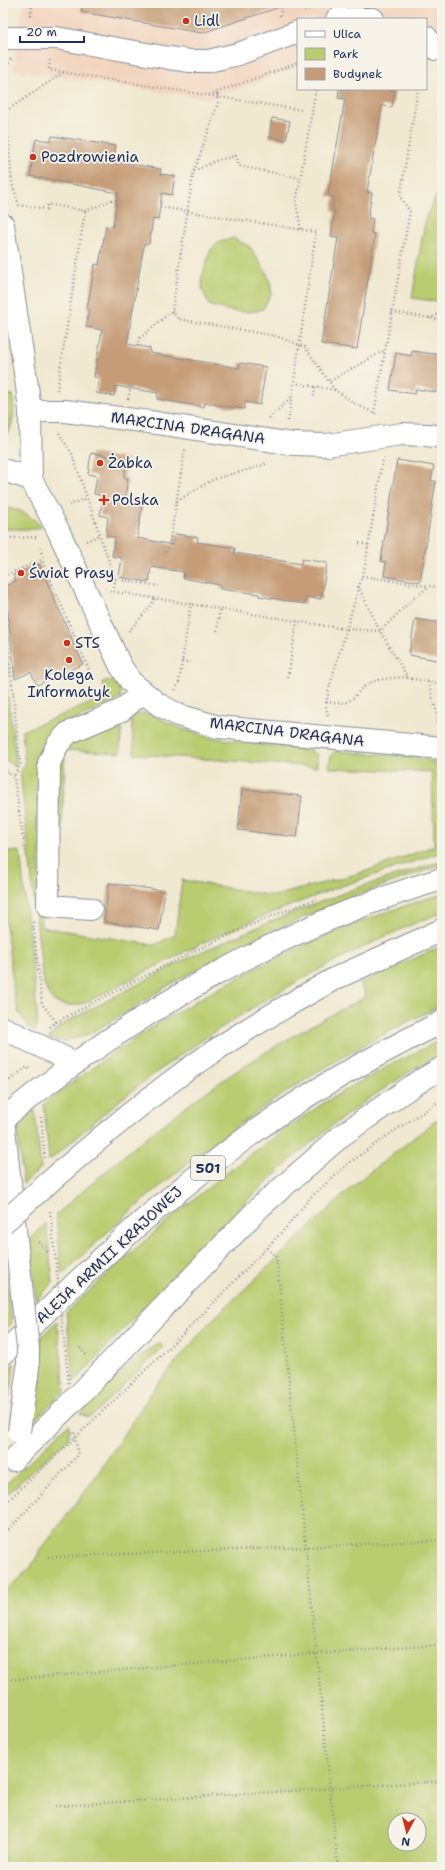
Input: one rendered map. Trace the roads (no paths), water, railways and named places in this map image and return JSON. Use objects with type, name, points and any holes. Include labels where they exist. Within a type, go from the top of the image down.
[{"type":"main road","points":[[330,11],[368,18]]},
{"type":"main road","points":[[3,38],[56,38],[169,58],[190,61],[208,61],[238,54],[294,21]]},
{"type":"main road","name":"MARCINA DRAGANA","points":[[3,225],[30,411],[31,479],[58,530],[120,665],[132,682],[158,704],[178,715],[219,727],[442,748]]},
{"type":"main road","name":"MARCINA DRAGANA","points":[[30,411],[65,411],[188,427],[276,441],[327,445],[402,434],[427,434],[442,437]]},
{"type":"main road","points":[[3,470],[31,479]]},
{"type":"main road","points":[[3,485],[31,479]]},
{"type":"main road","points":[[91,909],[48,906],[49,763],[58,744],[68,733],[122,710],[142,692]]},
{"type":"main road","points":[[8,1464],[19,1432],[28,1368],[28,1348],[18,1256],[7,1198],[3,1119],[75,1063],[139,1020],[208,979],[277,943],[349,911],[442,879]]},
{"type":"main road","points":[[3,1223],[108,1131],[169,1083],[223,1045],[334,979],[442,930]]},
{"type":"main road","name":"ALEJA ARMII KRAJOWEJ","points":[[3,1354],[103,1257],[149,1216],[238,1145],[311,1094],[379,1054],[442,1022]]},
{"type":"main road","points":[[3,1028],[75,1063]]},
{"type":"main road","points":[[8,1464],[71,1403],[260,1207],[341,1136],[415,1084],[442,1068]]},
{"type":"place","name":"Lidl","points":[[186,21]]},
{"type":"place","name":"Pozdrowienia","points":[[33,157]]},
{"type":"place","name":"Żabka","points":[[100,463]]},
{"type":"place","name":"Polska","points":[[104,500]]},
{"type":"place","name":"Świat Prasy","points":[[21,573]]},
{"type":"place","name":"STS","points":[[67,643]]},
{"type":"place","name":"Kolega Informatyk","points":[[69,660]]}]
